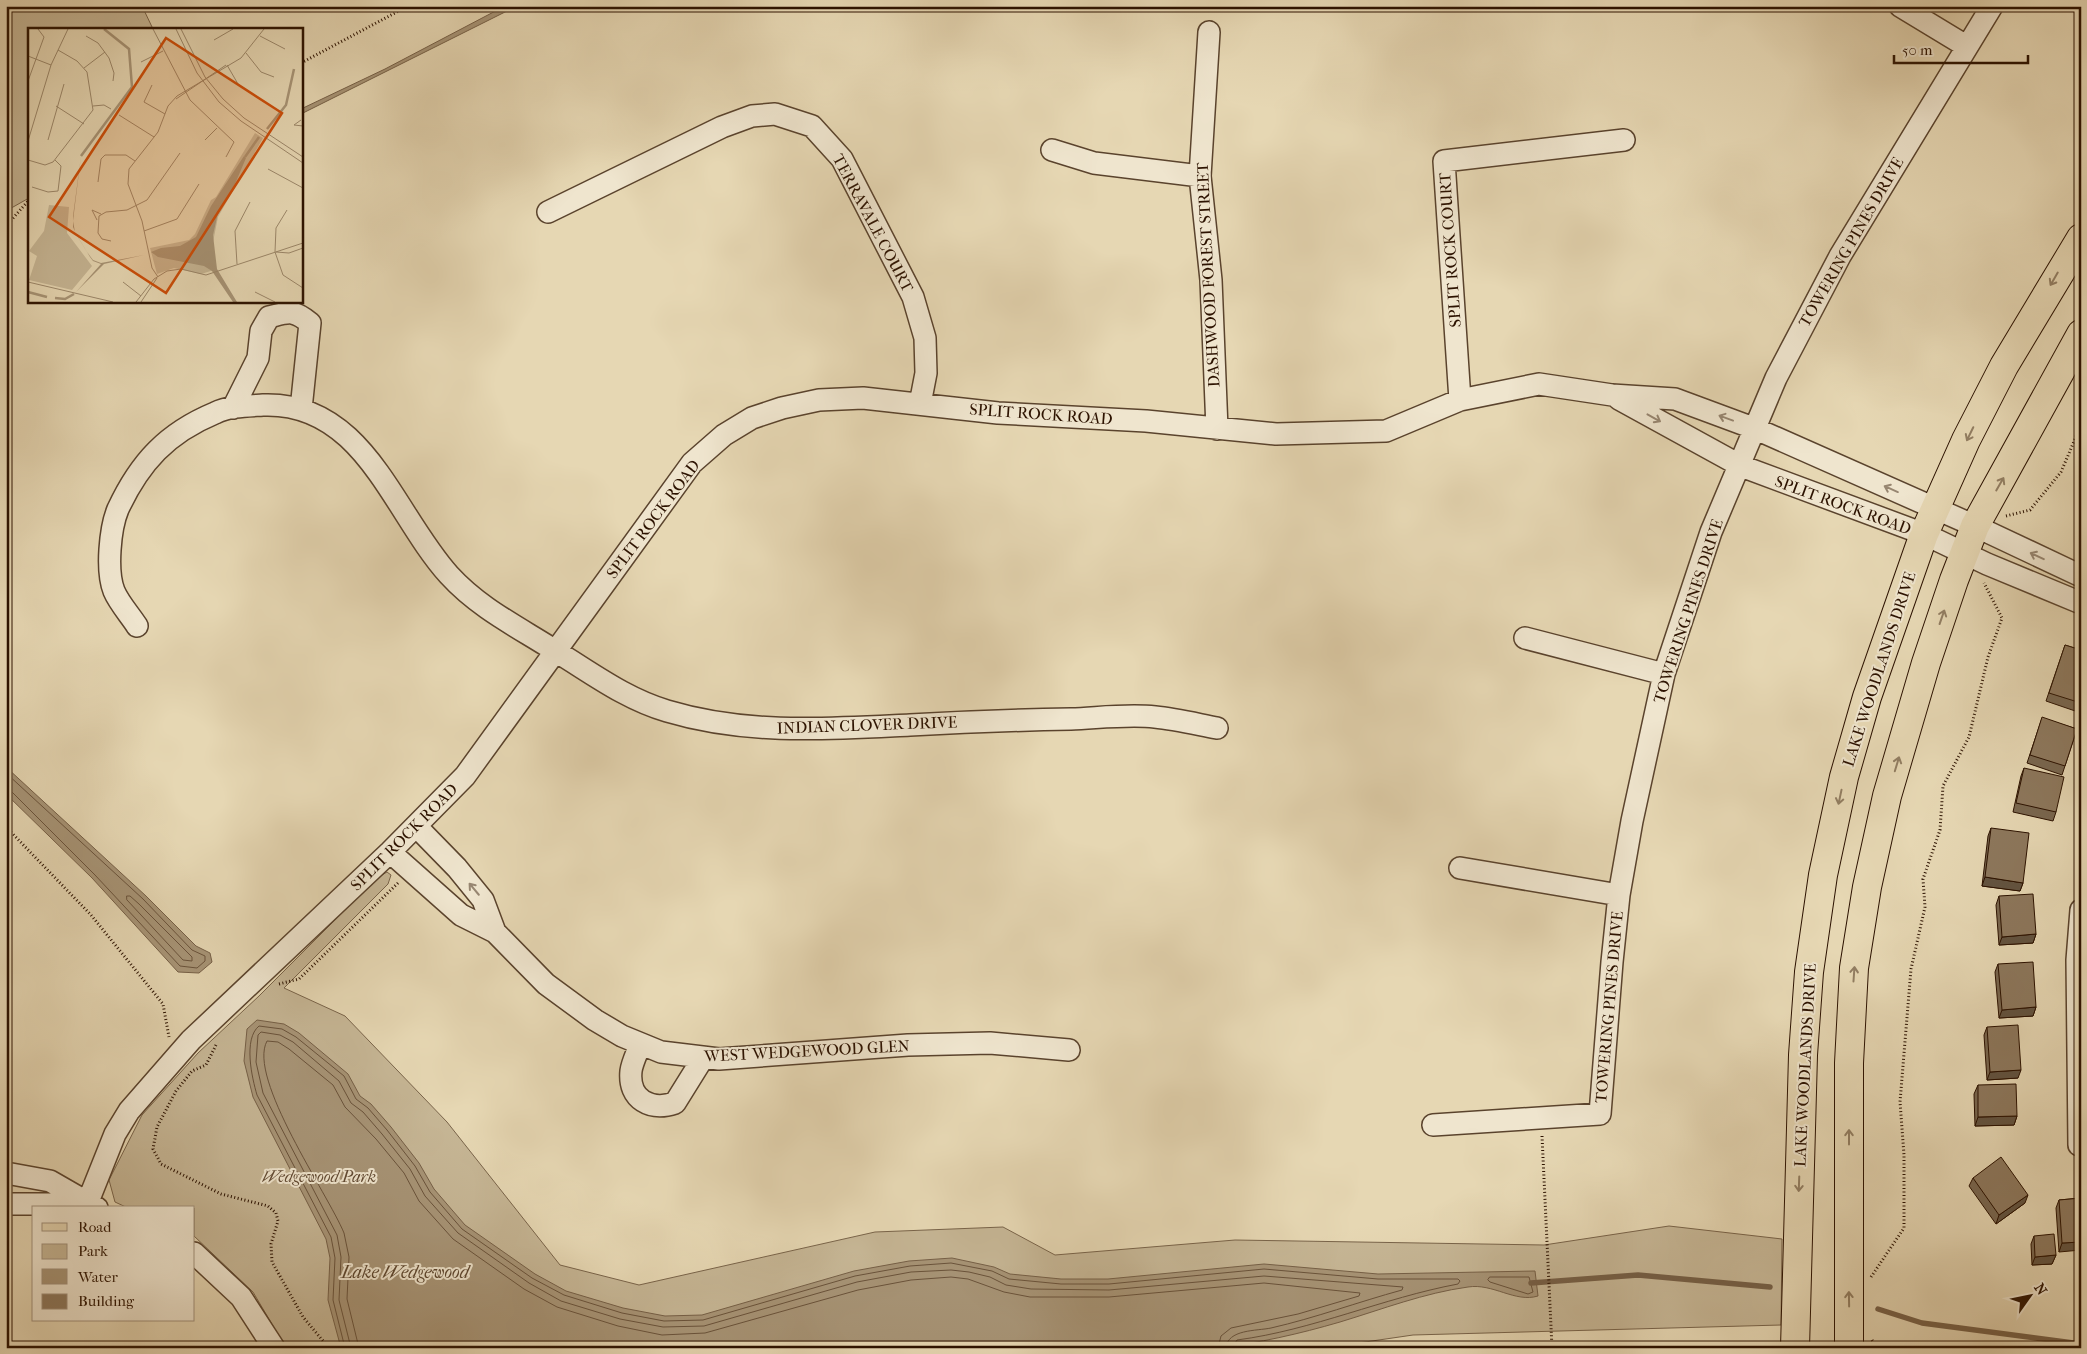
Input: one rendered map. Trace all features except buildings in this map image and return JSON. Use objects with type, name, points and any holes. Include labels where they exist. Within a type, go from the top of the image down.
[{"type":"main road","name":"LAKE WOODLANDS DRIVE","points":[[1796,1348],[1803,1055],[1809,972],[1823,875],[1844,777],[1867,697],[1924,534],[1966,440],[2004,366],[2081,238]]},
{"type":"main road","points":[[1858,1340],[1849,1063],[1854,968],[1867,887],[1887,796],[1926,663],[2081,334]]},
{"type":"street","points":[[1900,6],[1966,46]]},
{"type":"street","name":"TOWERING PINES DRIVE","points":[[1433,1125],[1600,1114],[1619,895],[1632,821],[1664,674],[1712,532],[1776,378],[1840,256],[1992,6]]},
{"type":"street","name":"DASHWOOD FOREST STREET","points":[[1209,32],[1200,176],[1210,280],[1217,429]]},
{"type":"street","name":"TERRAVALE COURT","points":[[548,212],[722,127],[752,116],[775,114],[812,126],[842,159],[913,298],[925,338],[926,373],[920,404]]},
{"type":"street","name":"SPLIT ROCK COURT","points":[[1460,400],[1444,162],[1624,140]]},
{"type":"street","points":[[1052,150],[1094,163],[1200,176]]},
{"type":"street","points":[[233,408],[258,358],[261,331],[269,317],[290,312],[299,314],[310,323],[301,409]]},
{"type":"street","name":"SPLIT ROCK ROAD","points":[[92,1206],[115,1134],[129,1111],[180,1052],[390,852],[465,776],[692,462],[724,435],[752,418],[782,408],[819,400],[863,398],[998,413],[1146,421],[1276,434],[1386,431],[1460,400],[1539,384],[1612,395],[1675,399],[1756,428],[1987,531],[2081,576]]},
{"type":"street","name":"SPLIT ROCK ROAD","points":[[1612,395],[1741,466],[1924,534],[1975,559],[2081,603]]},
{"type":"street","name":"INDIAN CLOVER DRIVE","points":[[137,626],[113,590],[110,550],[116,514],[132,480],[153,454],[174,434],[198,420],[221,410],[275,404],[320,415],[345,434],[364,455],[426,546],[450,576],[476,600],[512,626],[556,650],[598,679],[634,698],[665,711],[718,724],[809,730],[975,721],[1153,716],[1217,728]]},
{"type":"street","points":[[1525,638],[1664,674]]},
{"type":"street","name":"WEST WEDGEWOOD GLEN","points":[[416,826],[457,868],[483,900],[495,932]]},
{"type":"street","name":"WEST WEDGEWOOD GLEN","points":[[390,852],[462,915],[495,932],[546,984],[594,1020],[640,1045],[661,1052],[703,1058],[917,1045],[990,1043],[1069,1050]]},
{"type":"street","points":[[1460,868],[1619,895]]},
{"type":"street","points":[[2079,1145],[2076,960],[2081,910]]},
{"type":"street","points":[[640,1045],[631,1071],[632,1088],[645,1103],[661,1107],[675,1103],[703,1058]]},
{"type":"street","points":[[6,1173],[50,1181],[92,1206]]},
{"type":"street","points":[[6,1204],[92,1206]]},
{"type":"street","points":[[195,1254],[241,1297],[261,1324],[274,1348]]},
{"type":"path","points":[[302,61],[408,6]]},
{"type":"path","points":[[6,226],[28,201]]},
{"type":"path","points":[[1987,531],[2006,516],[2030,510],[2061,472],[2081,425]]},
{"type":"path","points":[[1867,1284],[1904,1228],[1904,1155],[1900,1102],[1912,969],[1925,907],[1923,879],[1940,830],[1943,786],[1969,737],[1988,657],[2002,618],[1980,577],[1975,559]]},
{"type":"path","points":[[6,827],[91,915],[163,1004],[169,1038],[192,1071]]},
{"type":"path","points":[[272,986],[299,979],[410,871]]},
{"type":"path","points":[[222,1039],[215,1046],[206,1065],[192,1071],[176,1091],[157,1127],[153,1149],[161,1164],[221,1194],[268,1206],[273,1210],[278,1221],[271,1244],[272,1262],[303,1317],[329,1348]]},
{"type":"path","points":[[1541,1118],[1552,1316],[1552,1348]]},
{"type":"path","points":[[1858,1340],[1878,1348]]},
{"type":"green space","points":[[6,6],[142,6],[153,28],[28,28],[28,199],[6,211]]},
{"type":"green space","name":"Wedgewood Park","points":[[387,872],[391,875],[388,884],[284,988],[345,1016],[447,1122],[560,1265],[639,1285],[875,1232],[1003,1227],[1055,1255],[1235,1240],[1544,1245],[1669,1226],[1782,1239],[1781,1325],[1413,1335],[1324,1348],[286,1348],[253,1292],[195,1237],[195,1206],[124,1206],[115,1202],[109,1180],[142,1115],[198,1053],[259,996],[377,878]]},
{"type":"water","points":[[505,6],[517,6],[302,114],[302,109],[385,69]]},
{"type":"water","points":[[6,767],[146,896],[196,946],[210,953],[212,962],[199,973],[178,972],[92,878],[6,794]]},
{"type":"water","name":"Lake Wedgewood","points":[[257,1020],[284,1024],[299,1033],[348,1074],[360,1096],[371,1104],[391,1127],[419,1163],[434,1189],[465,1225],[535,1274],[566,1291],[623,1308],[665,1316],[702,1315],[854,1271],[909,1261],[952,1258],[994,1267],[1010,1274],[1061,1279],[1108,1279],[1264,1264],[1378,1274],[1535,1271],[1538,1296],[1521,1297],[1486,1288],[1468,1287],[1420,1297],[1294,1334],[1248,1344],[1217,1348],[341,1348],[328,1300],[330,1258],[326,1239],[253,1097],[244,1061],[247,1029]]},
{"type":"waterway","points":[[1531,1283],[1638,1275],[1770,1287]]},
{"type":"waterway","points":[[1878,1309],[1922,1323],[2081,1344]]}]
